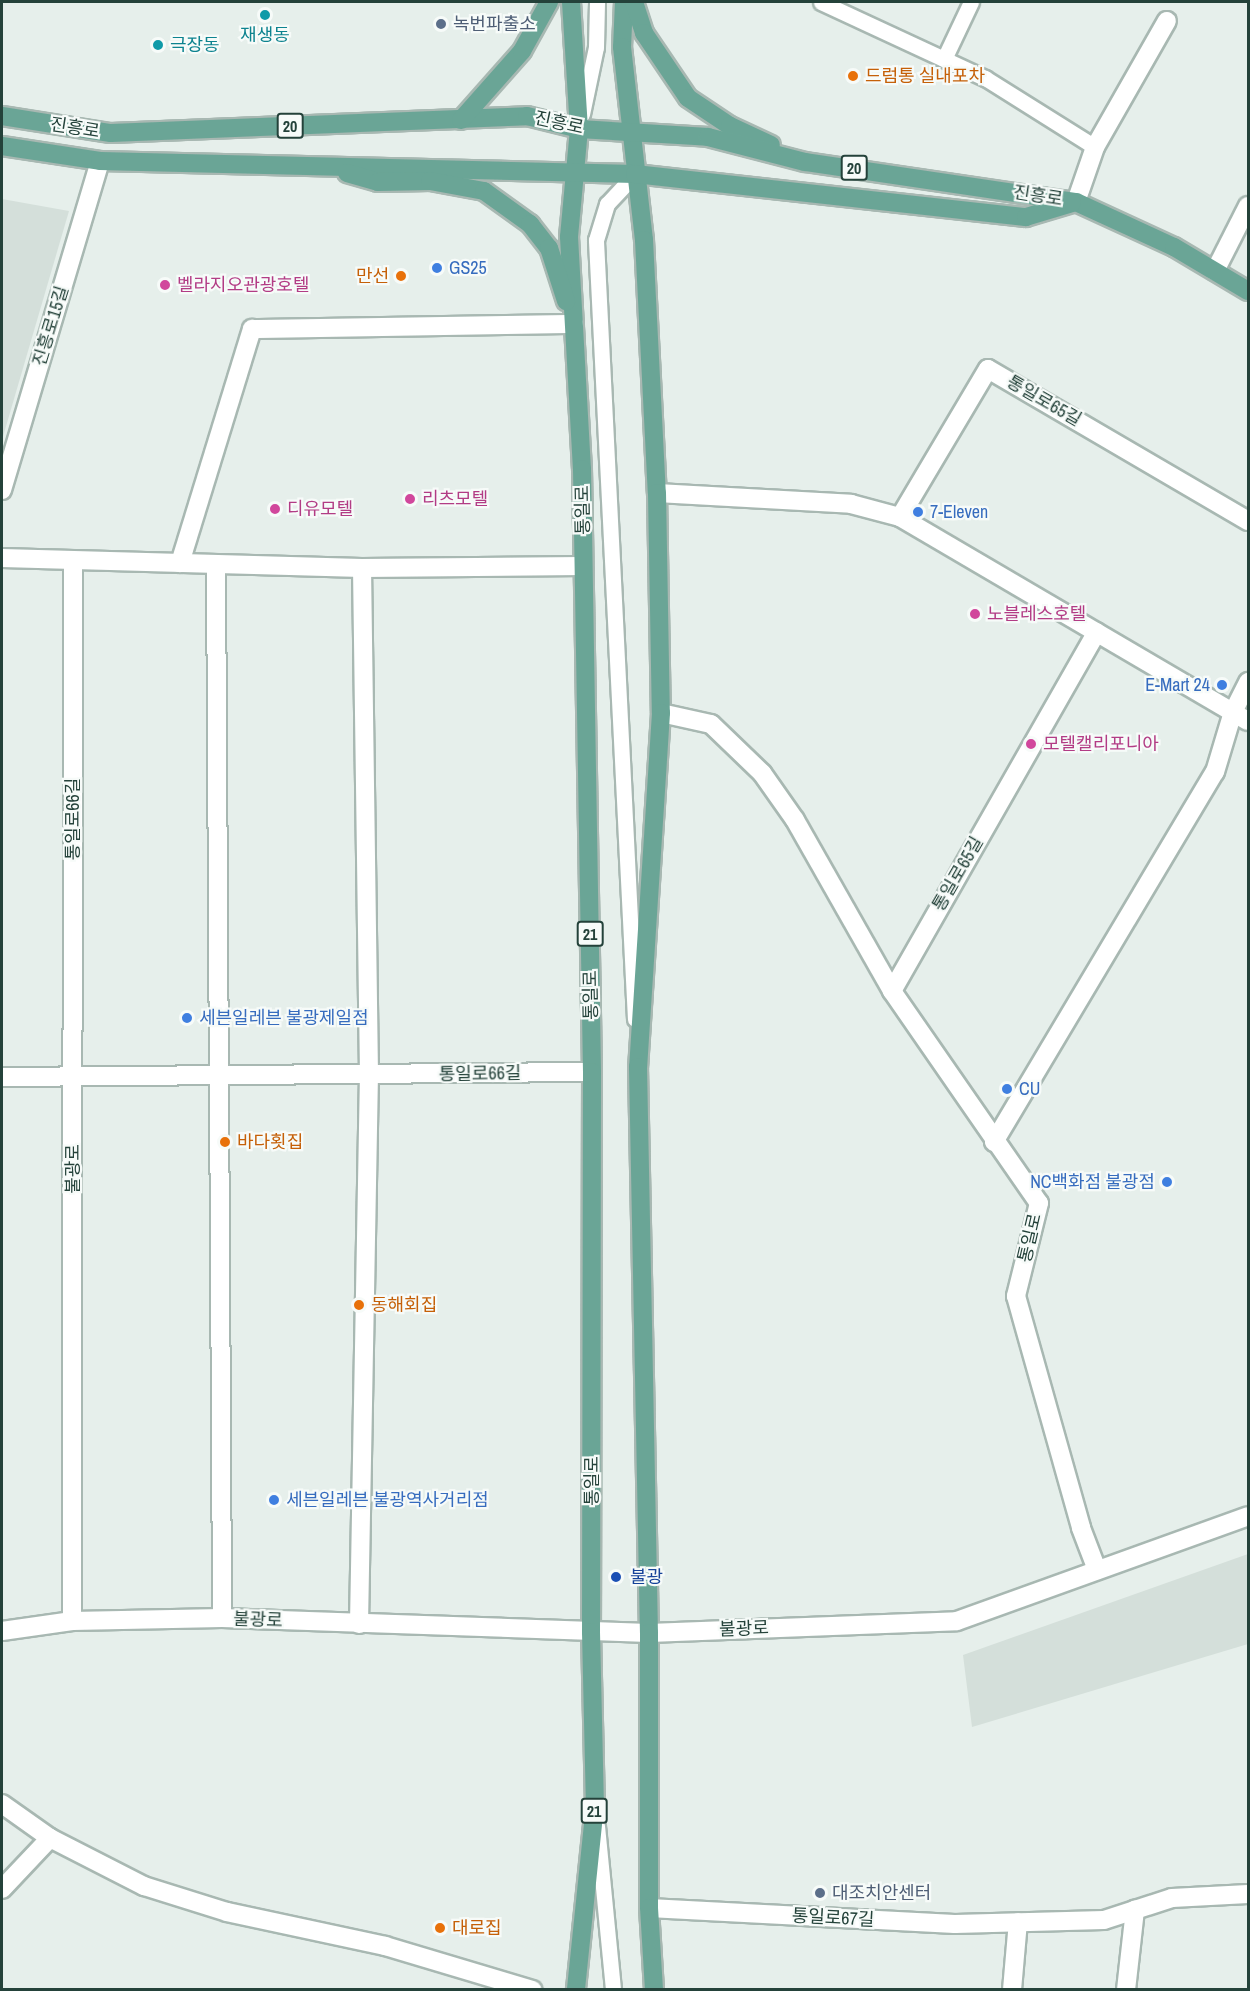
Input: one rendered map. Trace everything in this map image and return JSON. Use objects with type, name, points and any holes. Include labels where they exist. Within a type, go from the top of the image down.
[{"type":"main road","points":[[461,120],[522,51],[549,2]]},
{"type":"main road","name":"통일로","points":[[571,2],[579,129],[569,237],[583,566],[592,1072],[591,1632],[594,1805],[576,1989]]},
{"type":"main road","points":[[624,2],[622,47],[644,240],[657,494],[661,712],[638,1067],[650,1633],[649,1908],[654,1989]]},
{"type":"main road","points":[[634,2],[644,33],[688,98],[730,126],[805,162]]},
{"type":"main road","name":"진흥로","points":[[2,116],[111,133],[527,116],[579,129],[708,137],[805,162],[1076,202],[1174,247],[1248,291]]},
{"type":"main road","name":"진흥로","points":[[2,146],[100,161],[575,170],[635,174],[1026,217],[1076,202]]},
{"type":"main road","points":[[322,166],[378,182],[430,181],[484,191],[530,224],[549,248],[574,324]]},
{"type":"street","points":[[1076,202],[1095,147],[1167,21]]},
{"type":"street","name":"진흥로15길","points":[[2,490],[100,161]]},
{"type":"street","points":[[1215,271],[1248,207]]},
{"type":"street","points":[[180,563],[252,329],[574,324]]},
{"type":"street","name":"통일로65길","points":[[900,517],[988,369],[1248,521]]},
{"type":"street","points":[[657,494],[851,504],[900,517],[1241,716]]},
{"type":"street","points":[[2,558],[74,562],[362,568],[583,566]]},
{"type":"street","name":"통일로66길","points":[[73,1076],[74,562]]},
{"type":"street","points":[[216,565],[217,1076]]},
{"type":"street","points":[[359,1624],[369,1076],[362,568]]},
{"type":"street","name":"통일로65길","points":[[892,991],[1097,632]]},
{"type":"street","points":[[994,1142],[1215,772],[1241,716],[1248,682]]},
{"type":"street","name":"통일로","points":[[661,712],[711,724],[762,773],[795,820],[892,991],[994,1142],[1039,1203],[1016,1296],[1081,1528],[1097,1570]]},
{"type":"street","name":"통일로66길","points":[[2,1077],[369,1076],[592,1072]]},
{"type":"street","name":"불광로","points":[[72,1621],[73,1076]]},
{"type":"street","name":"불광로","points":[[217,1076],[222,1618]]},
{"type":"street","name":"불광로","points":[[2,1631],[72,1621],[222,1618],[650,1633],[957,1621],[1248,1516]]},
{"type":"street","points":[[2,1804],[50,1838],[144,1886],[227,1912],[386,1947],[533,1989]]},
{"type":"street","points":[[2,1889],[50,1838]]},
{"type":"street","name":"통일로67길","points":[[649,1908],[955,1924],[1104,1920],[1172,1898],[1248,1894]]},
{"type":"street","points":[[1126,1989],[1135,1910]]},
{"type":"street","points":[[1012,1989],[1018,1922]]},
{"type":"lane","points":[[579,129],[596,47],[597,2]]},
{"type":"lane","points":[[821,2],[985,78],[1095,147]]},
{"type":"lane","points":[[944,59],[971,2]]},
{"type":"lane","points":[[635,174],[607,204],[596,240],[638,1067]]},
{"type":"lane","points":[[594,1805],[613,1989]]},
{"type":"shaded area","points":[[2,199],[69,211],[2,440]]},
{"type":"shaded area","points":[[1248,1554],[1248,1644],[972,1727],[963,1655]]},
{"type":"place","name":"재생동","points":[[265,15]]},
{"type":"place","name":"녹번파출소","points":[[441,24]]},
{"type":"place","name":"극장동","points":[[158,45]]},
{"type":"place","name":"드럼통 실내포차","points":[[853,76]]},
{"type":"place","name":"GS25","points":[[437,268]]},
{"type":"place","name":"만선","points":[[401,276]]},
{"type":"place","name":"벨라지오관광호텔","points":[[165,285]]},
{"type":"place","name":"리츠모텔","points":[[410,499]]},
{"type":"place","name":"디유모텔","points":[[275,509]]},
{"type":"place","name":"7-Eleven","points":[[918,512]]},
{"type":"place","name":"노블레스호텔","points":[[975,614]]},
{"type":"place","name":"E-Mart 24","points":[[1222,685]]},
{"type":"place","name":"모텔캘리포니아","points":[[1031,744]]},
{"type":"place","name":"세븐일레븐 불광제일점","points":[[187,1018]]},
{"type":"place","name":"CU","points":[[1007,1089]]},
{"type":"place","name":"바다횟집","points":[[225,1142]]},
{"type":"place","name":"NC백화점 불광점","points":[[1167,1182]]},
{"type":"place","name":"동해회집","points":[[359,1305]]},
{"type":"place","name":"세븐일레븐 불광역사거리점","points":[[274,1500]]},
{"type":"place","name":"불광","points":[[616,1577]]},
{"type":"place","name":"대조치안센터","points":[[820,1893]]},
{"type":"place","name":"대로집","points":[[440,1928]]}]
